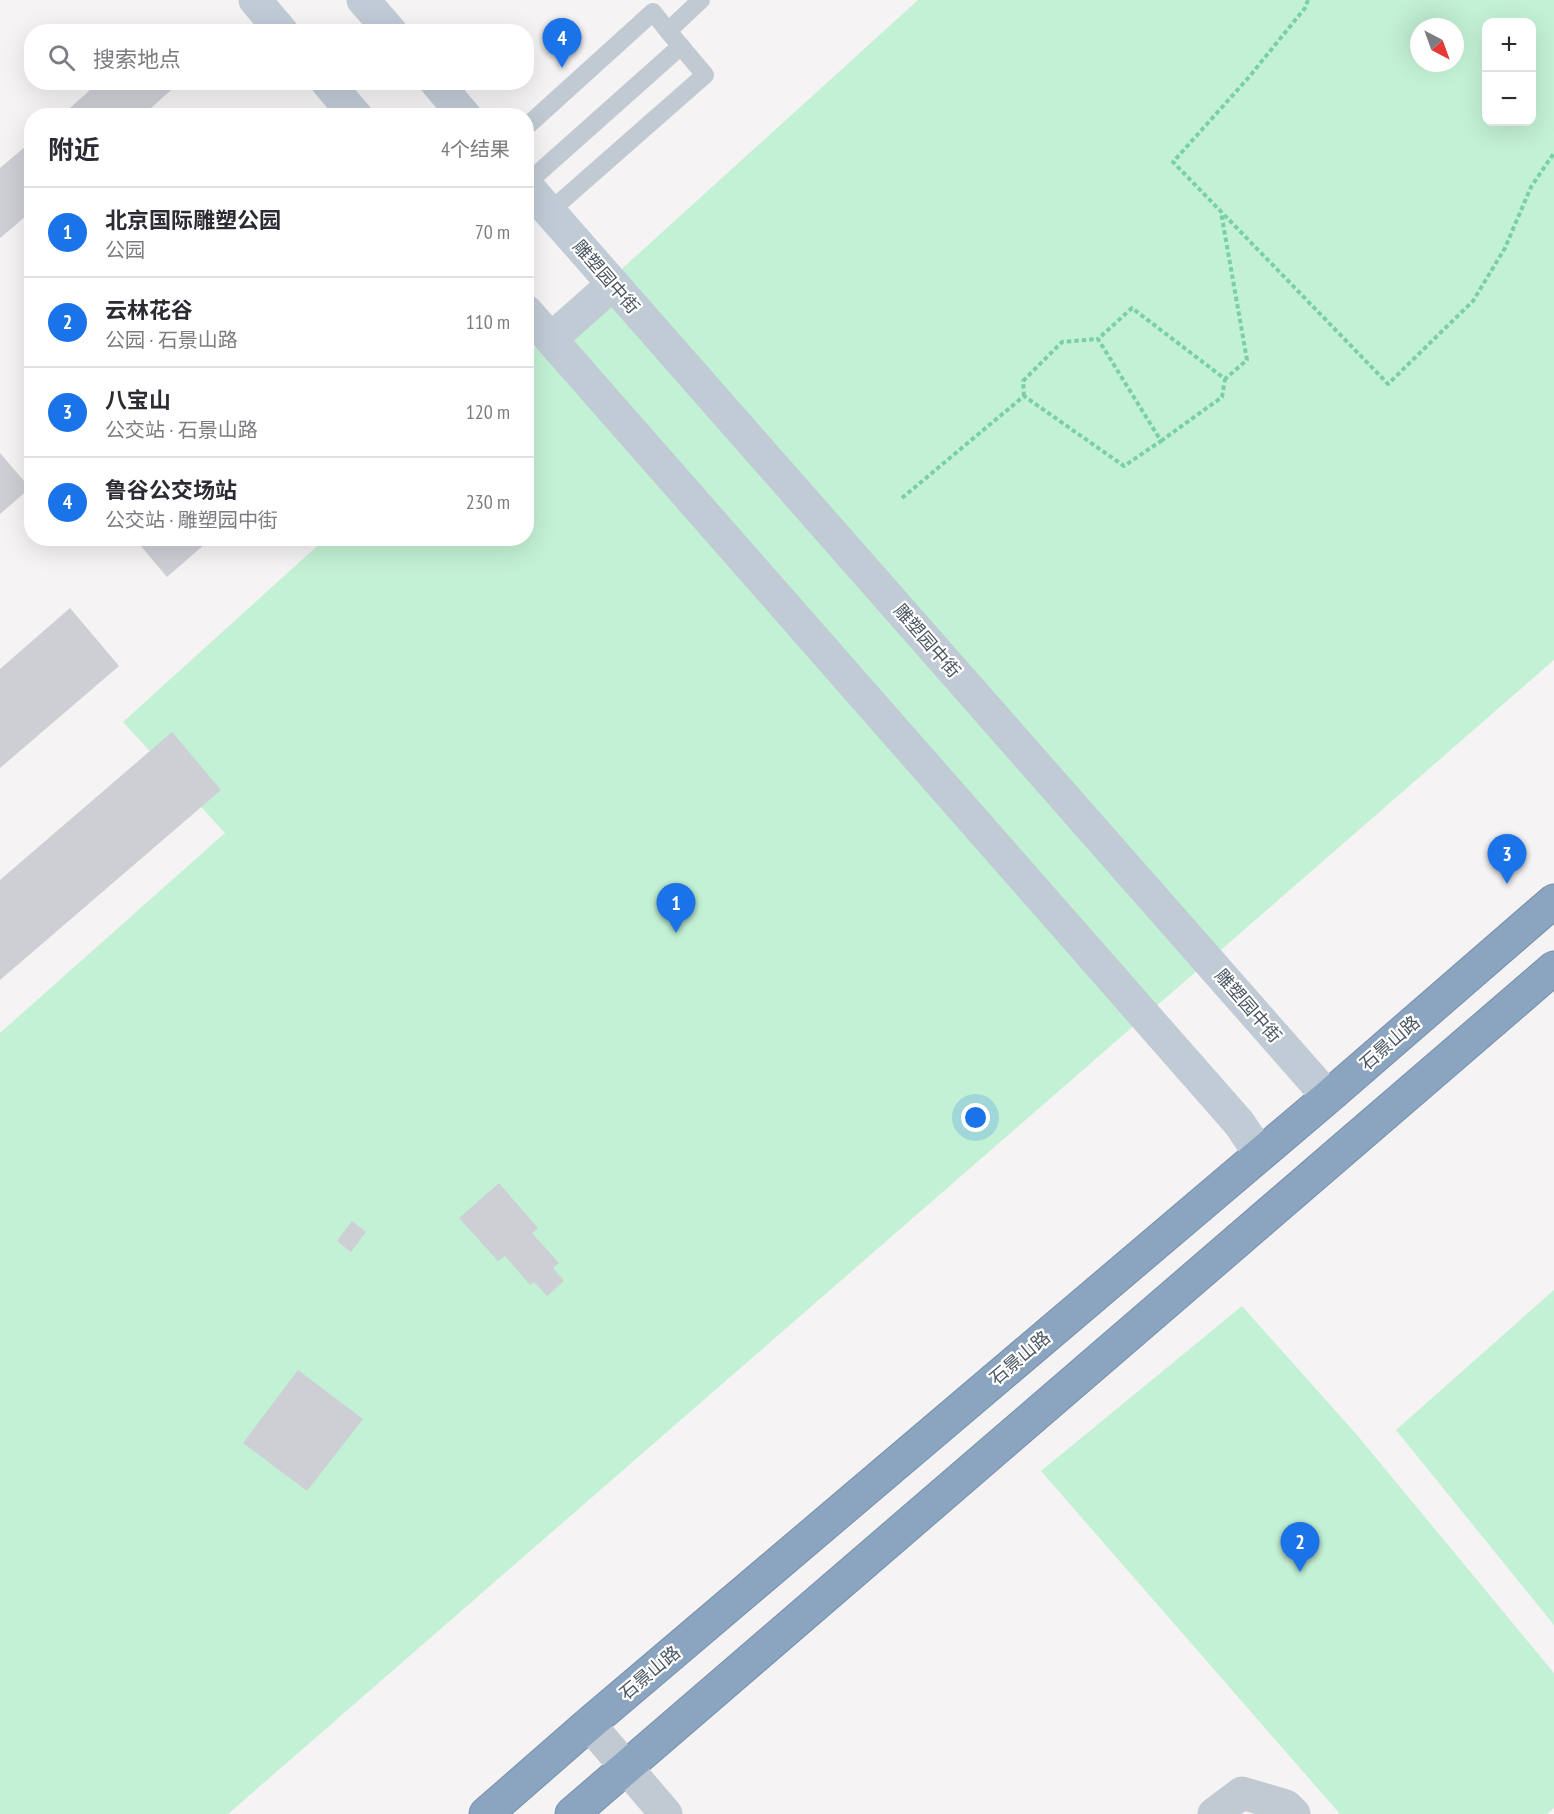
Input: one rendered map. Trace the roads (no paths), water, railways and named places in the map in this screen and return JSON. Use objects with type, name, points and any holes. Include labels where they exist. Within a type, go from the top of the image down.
[{"type":"highway","name":"石景山路","points":[[486,1814],[589,1724],[1329,1097],[1554,901]]},
{"type":"highway","points":[[572,1814],[1554,968]]},
{"type":"main road","points":[[255,0],[275,24]]},
{"type":"main road","points":[[363,0],[384,24]]},
{"type":"main road","points":[[334,90],[349,108]]},
{"type":"main road","points":[[443,90],[458,108]]},
{"type":"main road","name":"雕塑园中街","points":[[534,194],[1329,1097]]},
{"type":"main road","points":[[551,339],[613,284]]},
{"type":"main road","points":[[534,320],[1239,1123],[1260,1154]]},
{"type":"street","points":[[589,1724],[666,1814]]},
{"type":"street","points":[[1214,1814],[1242,1793],[1286,1806],[1294,1814]]},
{"type":"lane","points":[[668,31],[701,0]]},
{"type":"lane","points":[[534,120],[653,12],[705,75],[549,212]]},
{"type":"lane","points":[[534,178],[681,46]]},
{"type":"place","name":"鲁谷公交场站","points":[[562,68]]},
{"type":"place","name":"八宝山","points":[[1507,884]]},
{"type":"place","name":"北京国际雕塑公园","points":[[676,933]]},
{"type":"place","name":"云林花谷","points":[[1300,1572]]}]
